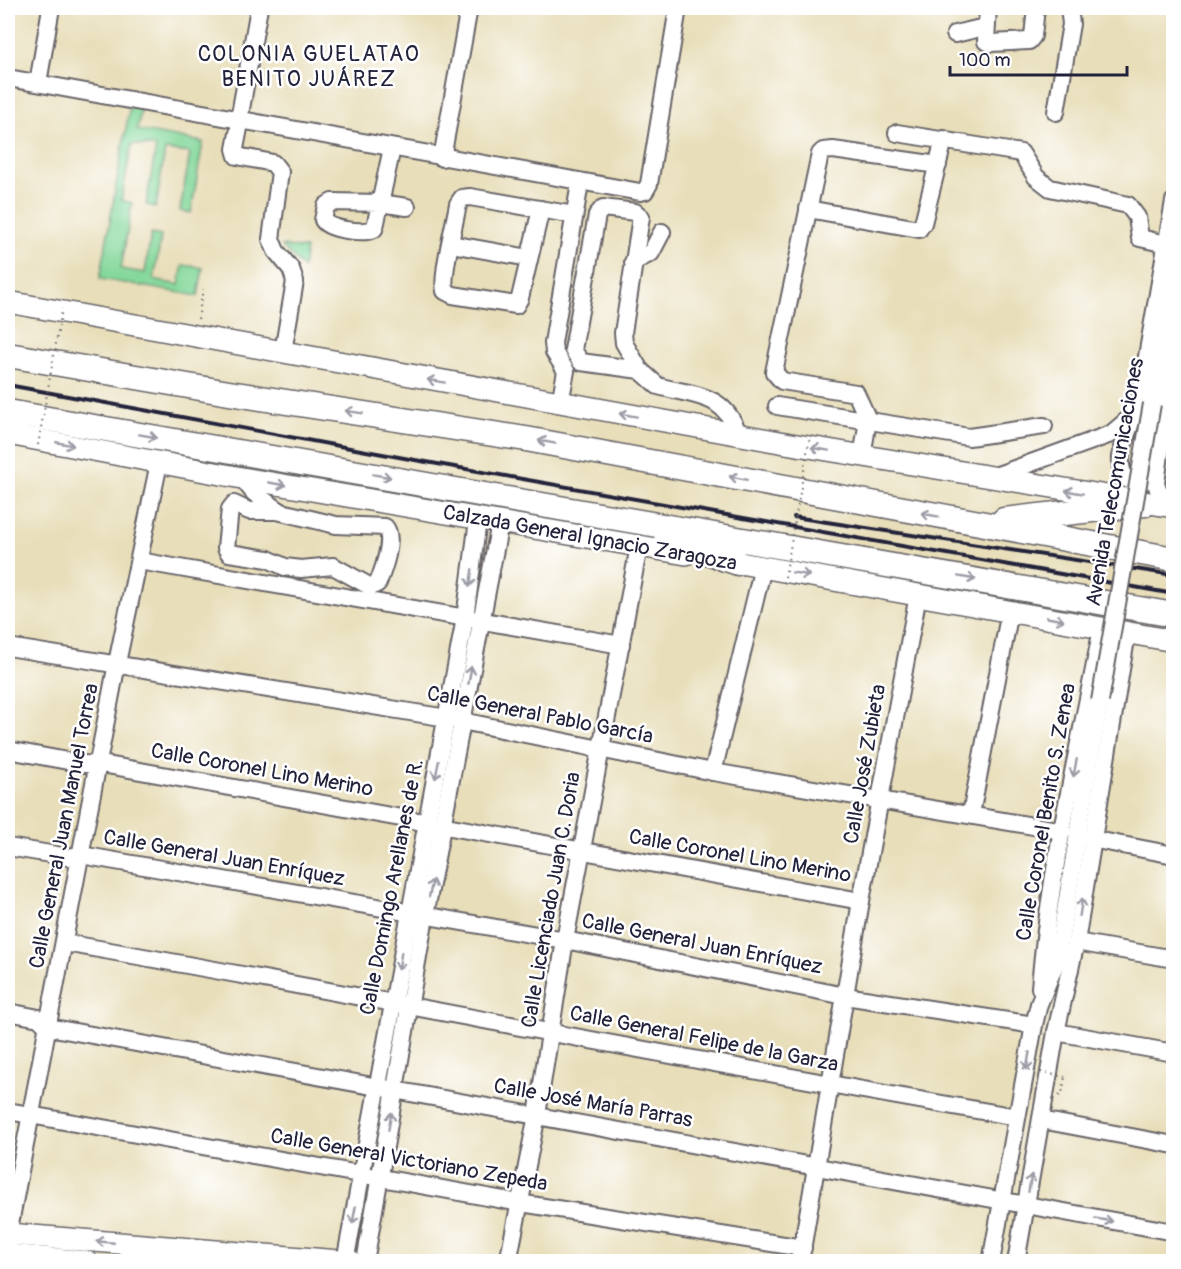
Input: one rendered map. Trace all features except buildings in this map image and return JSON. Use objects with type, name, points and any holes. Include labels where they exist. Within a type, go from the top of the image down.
[{"type":"highway","points":[[8,355],[229,393],[526,438],[1173,559]]},
{"type":"highway","name":"Calzada General Ignacio Zaragoza","points":[[8,412],[1173,615]]},
{"type":"highway","points":[[546,504],[637,535],[688,545],[738,563]]},
{"type":"highway","points":[[966,522],[1039,517],[1145,504]]},
{"type":"main road","points":[[8,302],[862,457],[1145,504],[1173,505]]},
{"type":"main road","name":"Calzada General Ignacio Zaragoza","points":[[8,434],[397,506],[763,567],[1173,641]]},
{"type":"main road","points":[[8,1234],[251,1257],[352,1262]]},
{"type":"main road","points":[[8,1255],[85,1261]]},
{"type":"street","points":[[38,83],[51,8]]},
{"type":"street","points":[[259,8],[235,149],[237,156],[273,163],[280,172],[271,239],[276,251],[291,269],[295,281],[283,352]]},
{"type":"street","points":[[442,158],[470,8]]},
{"type":"street","points":[[8,78],[239,124],[392,148],[580,183],[635,192],[645,191],[649,184],[678,8]]},
{"type":"street","points":[[987,8],[984,39],[988,42],[1029,41],[1033,36],[1036,8]]},
{"type":"street","points":[[1056,112],[1071,24],[1069,8]]},
{"type":"street","points":[[955,34],[985,27]]},
{"type":"street","points":[[897,133],[1021,153],[1036,177],[1050,188],[1128,205],[1137,218],[1140,238],[1166,244]]},
{"type":"street","points":[[808,209],[919,229],[923,223],[944,139]]},
{"type":"street","points":[[392,148],[380,203],[407,207]]},
{"type":"street","points":[[862,457],[868,420],[856,393],[782,381],[775,376],[781,329],[820,154],[823,151],[938,165]]},
{"type":"street","points":[[560,402],[566,371],[554,352],[553,343],[580,183]]},
{"type":"street","points":[[541,209],[516,305],[507,306],[453,295],[445,291],[444,282],[458,204],[462,198],[470,197],[541,209],[574,215]]},
{"type":"street","name":"Avenida Telecomunicaciones","points":[[1144,407],[1140,397],[1173,201]]},
{"type":"street","points":[[640,370],[581,362],[574,355],[572,345],[600,209],[607,208],[640,215],[623,333],[630,357],[640,370],[658,386],[717,401],[733,420],[739,435]]},
{"type":"street","points":[[633,262],[651,253],[662,232]]},
{"type":"street","points":[[451,244],[529,258]]},
{"type":"street","name":"Avenida Telecomunicaciones","points":[[1100,701],[1144,407],[1173,270]]},
{"type":"street","name":"Avenida Telecomunicaciones","points":[[1173,354],[1167,442],[1157,468],[1157,488],[1162,497],[1173,505]]},
{"type":"street","points":[[777,406],[969,437],[1044,426]]},
{"type":"street","points":[[1144,407],[1121,456],[1124,472],[1130,480],[1140,482],[1149,479],[1157,468]]},
{"type":"street","name":"Avenida Telecomunicaciones","points":[[983,476],[1010,472],[1111,434],[1144,407]]},
{"type":"street","name":"Calle General Juan Manuel Torrea","points":[[8,1234],[117,663],[159,463]]},
{"type":"street","points":[[242,478],[254,493],[281,512]]},
{"type":"street","points":[[240,579],[285,567],[333,566],[374,586],[379,581],[389,534],[385,527],[332,524],[281,512],[249,511],[234,504],[230,509],[226,548],[231,554],[268,559],[285,567]]},
{"type":"street","points":[[332,524],[344,516],[379,518],[397,506]]},
{"type":"street","name":"Calle Domingo Arellanes de R.","points":[[473,619],[478,519]]},
{"type":"street","name":"Calle Domingo Arellanes de R.","points":[[365,1262],[395,1091],[408,914],[427,822],[454,720],[473,619],[500,523]]},
{"type":"street","name":"Calle Licenciado Juan C. Doria","points":[[508,1262],[537,1115],[599,750],[639,546]]},
{"type":"street","points":[[475,550],[492,552]]},
{"type":"street","points":[[139,561],[621,645]]},
{"type":"street","points":[[713,772],[763,567]]},
{"type":"street","points":[[323,568],[345,584],[366,591],[376,603]]},
{"type":"street","name":"Calle José Zubieta","points":[[802,1255],[861,902],[882,800],[918,595]]},
{"type":"street","points":[[971,814],[1010,611]]},
{"type":"street","name":"Calle Coronel Benito S. Zenea","points":[[991,1262],[1039,1004],[1043,957],[1063,831],[1102,628]]},
{"type":"street","name":"Calle Coronel Benito S. Zenea","points":[[1016,1262],[1061,1005],[1076,942],[1127,633]]},
{"type":"street","name":"Calle General Pablo García","points":[[8,647],[117,663],[454,720],[713,772],[1063,831]]},
{"type":"street","points":[[1093,674],[1107,669],[1119,678]]},
{"type":"street","name":"Calle Coronel Benito S. Zenea","points":[[1061,1005],[1058,960],[1100,701]]},
{"type":"street","name":"Calle Domingo Arellanes de R.","points":[[345,1261],[378,1087],[425,916],[444,826],[454,720]]},
{"type":"street","name":"Calle Coronel Lino Merino","points":[[8,750],[84,764],[98,763],[861,902]]},
{"type":"street","points":[[1092,839],[1173,855]]},
{"type":"street","name":"Calle General Juan Enríquez","points":[[8,847],[68,857],[81,855],[565,940],[845,996],[1034,1025]]},
{"type":"street","points":[[1076,942],[1173,959]]},
{"type":"street","name":"Calle General Felipe de la Garza","points":[[65,943],[402,1003],[831,1086],[1017,1117]]},
{"type":"street","name":"Calle Coronel Benito S. Zenea","points":[[1039,1004],[1058,960]]},
{"type":"street","name":"Calle José María Parras","points":[[8,1012],[39,1018],[48,1026],[1173,1232]]},
{"type":"street","points":[[1056,1032],[1173,1053]]},
{"type":"street","name":"Calle General Victoriano Zepeda","points":[[8,1111],[802,1255]]},
{"type":"street","points":[[1041,1120],[1173,1145]]},
{"type":"path","points":[[195,336],[203,289]]},
{"type":"path","points":[[38,445],[62,309]]},
{"type":"path","points":[[784,583],[810,436]]},
{"type":"path","points":[[1017,1067],[1065,1077],[1062,1094]]},
{"type":"green space","points":[[130,105],[142,106],[137,130],[203,142],[191,213],[180,211],[190,153],[165,150],[156,207],[146,205],[156,147],[132,144],[121,200],[132,203],[121,269],[145,273],[151,234],[161,236],[154,280],[179,285],[183,265],[203,268],[198,296],[100,279]]},
{"type":"green space","points":[[282,246],[306,249],[303,268]]},
{"type":"railway","points":[[8,385],[415,460],[1174,594]]},
{"type":"railway","points":[[794,517],[1174,575]]},
{"type":"district","name":"COLONIA GUELATAO BENITO JUÁREZ","points":[[309,66]]}]
